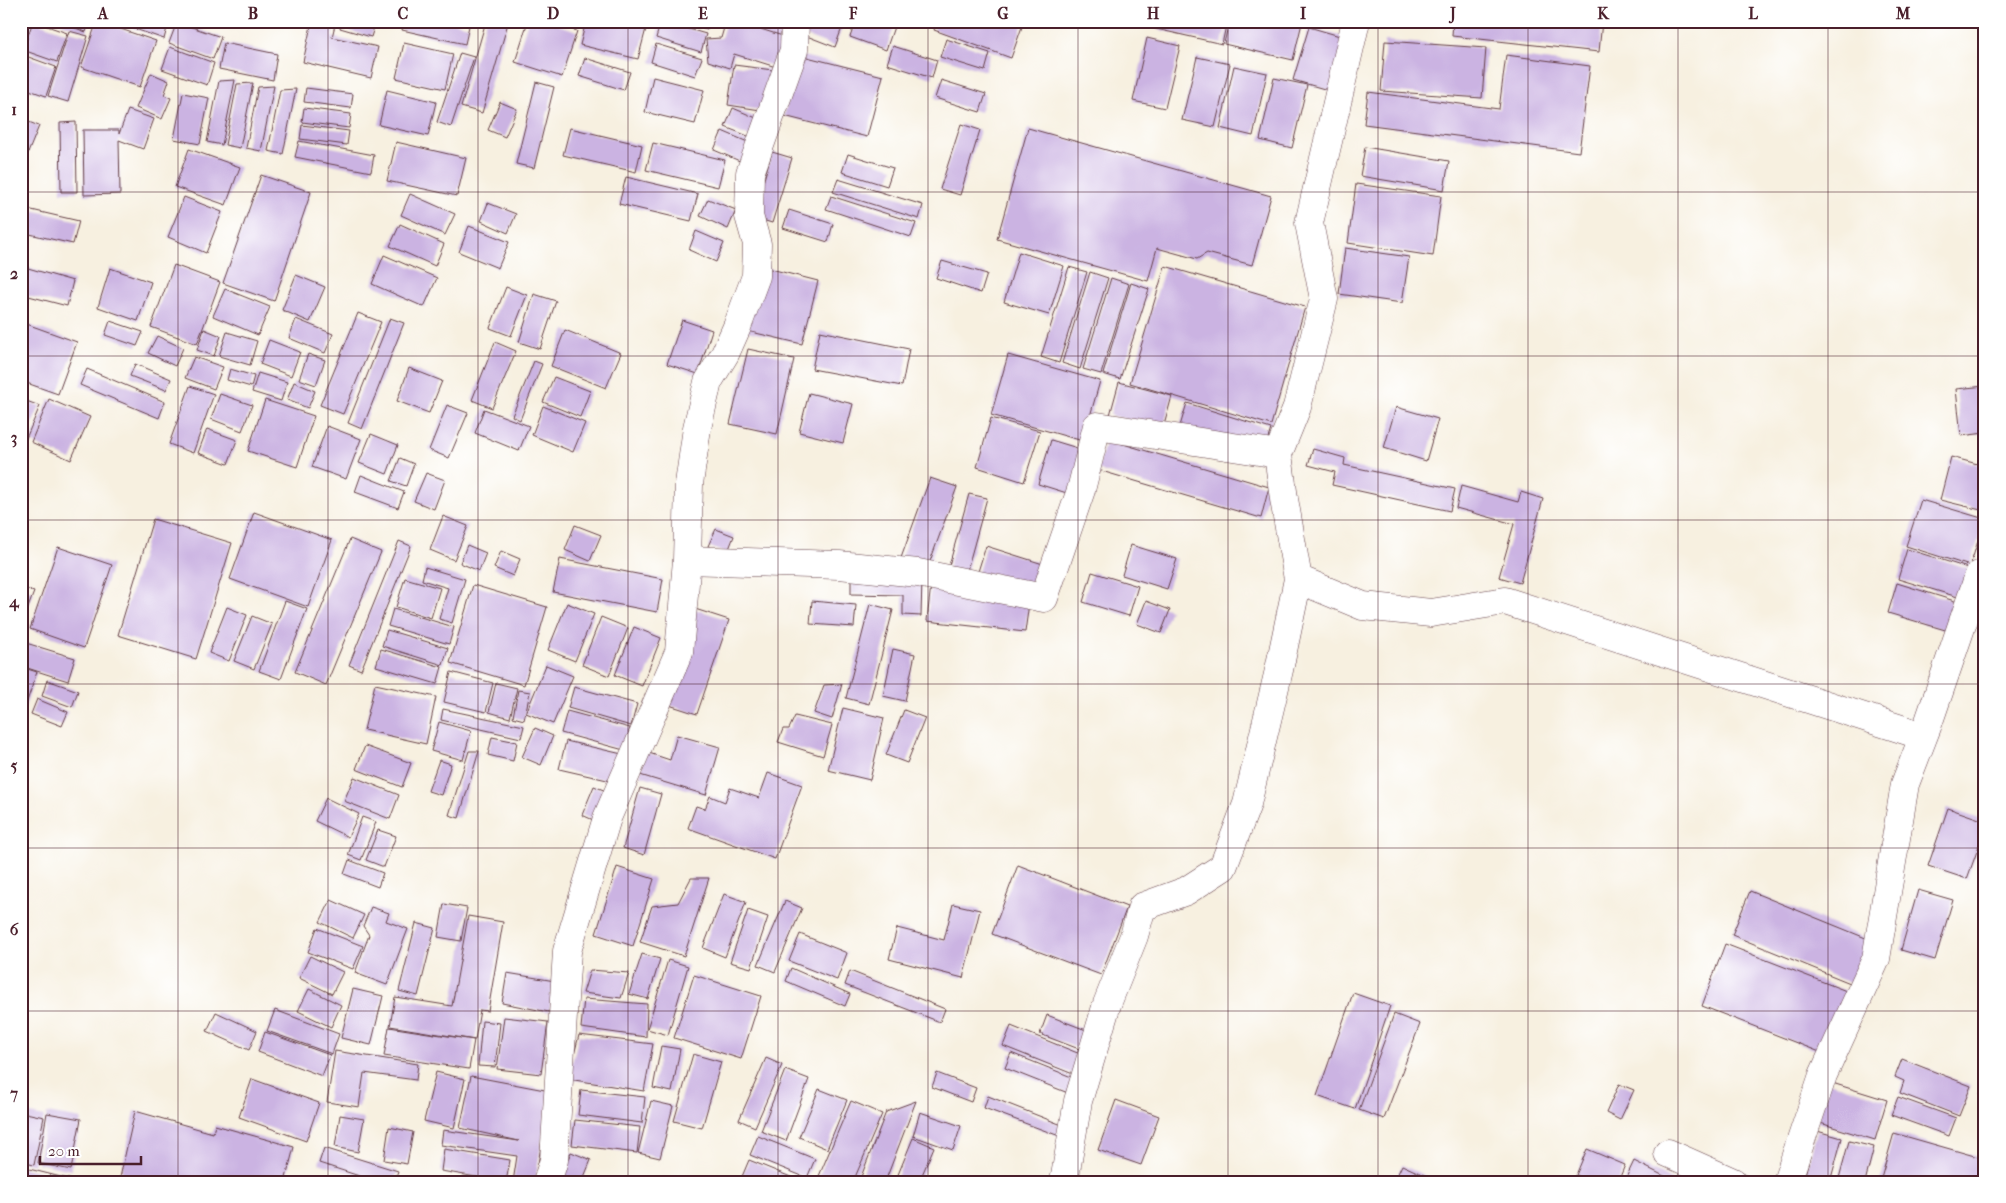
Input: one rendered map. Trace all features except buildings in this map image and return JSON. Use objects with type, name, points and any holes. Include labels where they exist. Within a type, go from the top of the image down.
[{"type":"street","points":[[547,1182],[554,1160],[567,951],[607,818],[679,652],[687,560],[689,484],[697,428],[708,382],[733,336],[756,276],[757,244],[749,216],[750,173],[794,50],[795,21]]},
{"type":"street","points":[[1064,1182],[1078,1101],[1107,1004],[1134,936],[1142,907],[1186,891],[1223,867],[1246,804],[1280,670],[1298,579],[1278,454],[1297,406],[1324,299],[1309,223],[1356,21]]},
{"type":"street","points":[[687,560],[849,566],[918,573],[1044,598],[1081,490],[1097,426],[1278,454]]},
{"type":"street","points":[[1788,1182],[1824,1075],[1876,959],[1905,784],[1979,575]]},
{"type":"street","points":[[1298,579],[1363,606],[1431,613],[1504,601],[1923,736]]},
{"type":"street","points":[[1668,1153],[1733,1182]]}]
